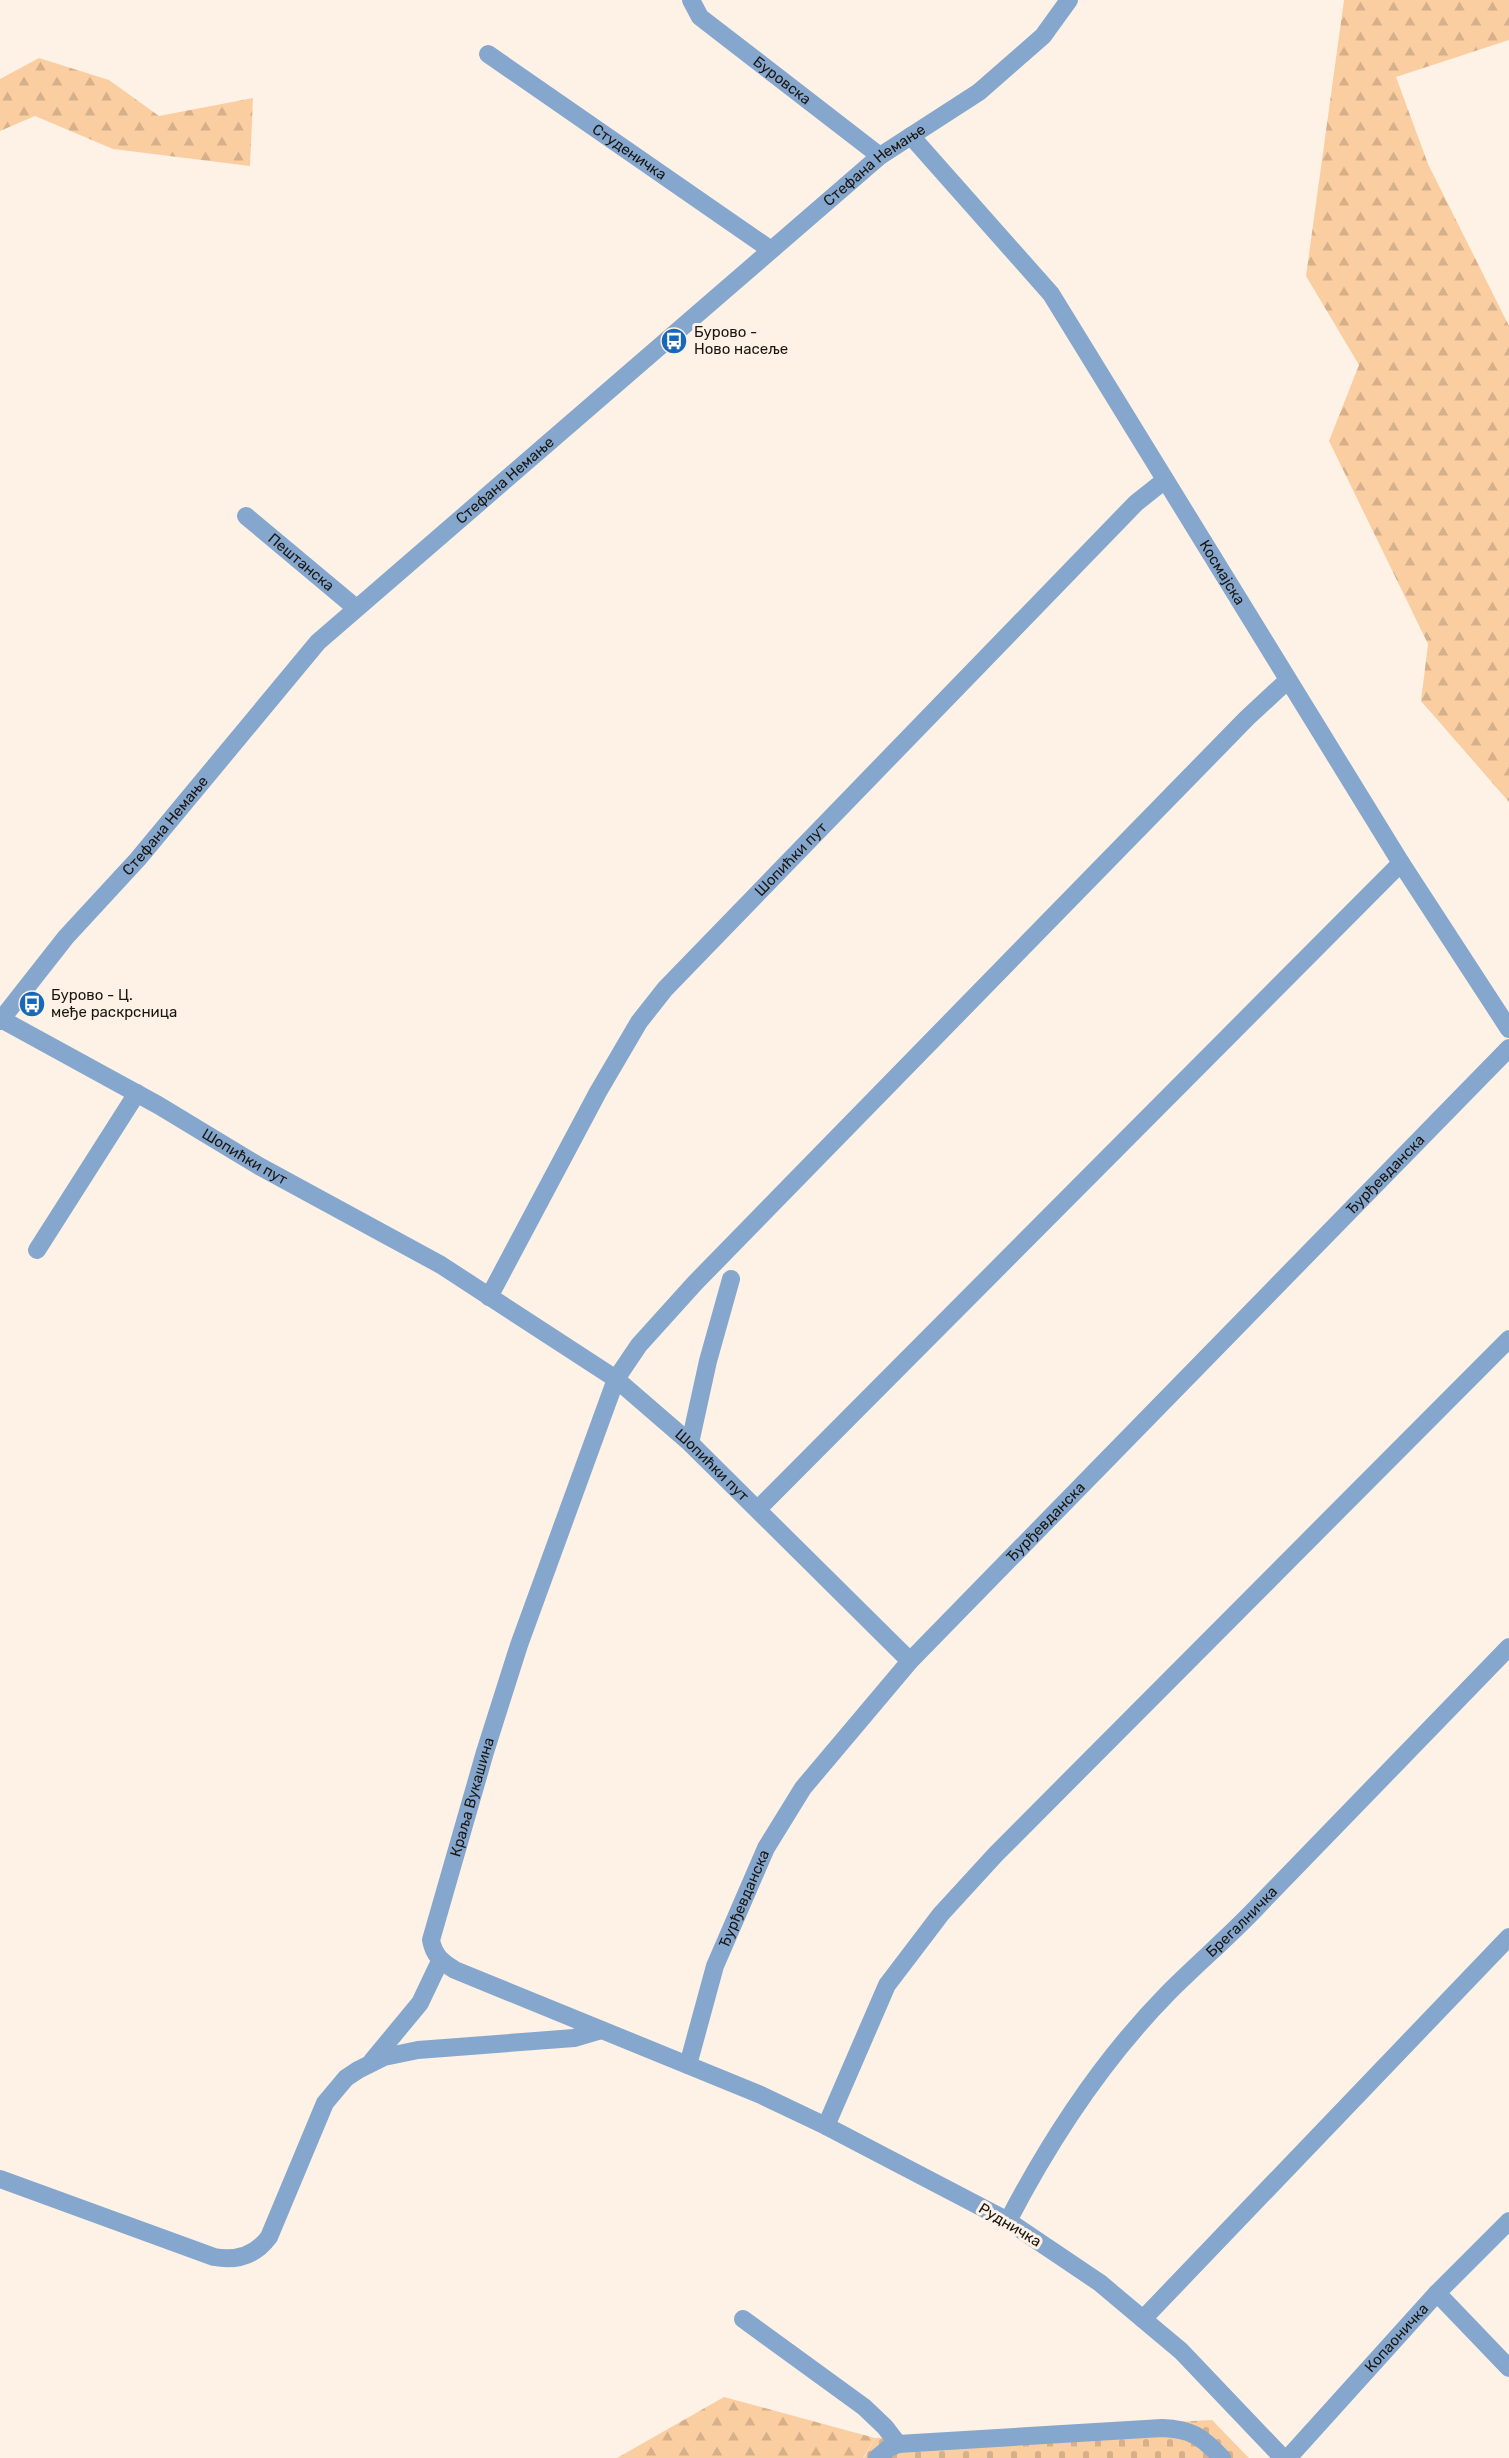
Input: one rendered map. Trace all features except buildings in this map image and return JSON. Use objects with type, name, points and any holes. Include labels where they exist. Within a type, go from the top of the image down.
[{"type":"street","name":"Буровска","points":[[691,0],[700,16],[880,156]]},
{"type":"street","name":"Стефана Немање","points":[[1,1020],[66,937],[138,859],[318,642],[880,156],[980,92],[1043,36],[1069,0]]},
{"type":"street","name":"Студеничка","points":[[488,54],[771,250]]},
{"type":"street","name":"Космајска","points":[[911,136],[1051,294],[1401,863],[1509,1029]]},
{"type":"street","name":"Шопићки пут","points":[[489,1297],[598,1092],[639,1023],[665,989],[1120,520],[1165,480]]},
{"type":"street","name":"Пештанска","points":[[246,516],[356,608]]},
{"type":"street","name":"Краља Вукашина","points":[[440,1961],[433,1950],[431,1940],[485,1752],[519,1645],[616,1379],[639,1345],[695,1284],[1239,726],[1288,680]]},
{"type":"street","points":[[758,1509],[1401,863]]},
{"type":"street","name":"Шопићки пут","points":[[1,1020],[137,1093],[259,1166],[441,1265],[616,1379],[690,1443],[910,1661]]},
{"type":"street","name":"Ђурђевданска","points":[[688,2065],[715,1966],[766,1848],[803,1788],[910,1661],[1509,1048]]},
{"type":"street","points":[[37,1250],[137,1093]]},
{"type":"street","points":[[690,1443],[708,1361],[731,1279]]},
{"type":"street","points":[[826,2126],[887,1985],[941,1914],[996,1854],[1509,1339]]},
{"type":"street","name":"Брегалничка","points":[[1008,2221],[1038,2164],[1071,2112],[1113,2058],[1168,1994],[1247,1918],[1509,1647]]},
{"type":"street","points":[[1143,2319],[1509,1937]]},
{"type":"street","points":[[0,2179],[214,2257],[226,2259],[248,2255],[263,2245],[269,2237],[325,2103],[346,2078],[371,2062],[420,2002],[440,1961],[455,1970],[688,2065]]},
{"type":"street","points":[[371,2062],[418,2050],[574,2038],[601,2030]]},
{"type":"street","name":"Рудничка","points":[[688,2065],[762,2095],[826,2126],[1008,2221],[1101,2283],[1181,2350],[1282,2458]]},
{"type":"street","name":"Копаоничка","points":[[1288,2458],[1437,2293],[1509,2221]]},
{"type":"street","points":[[1437,2293],[1509,2368]]},
{"type":"street","points":[[743,2319],[864,2407],[885,2427],[898,2444]]},
{"type":"street","points":[[877,2458],[898,2444],[1173,2428],[1185,2430],[1205,2439],[1222,2458]]},
{"type":"street","points":[[919,2443],[931,2458]]},
{"type":"green space","points":[[1344,0],[1509,0],[1509,40],[1396,77],[1428,164],[1509,326],[1509,802],[1421,701],[1428,644],[1329,441],[1359,365],[1306,276]]},
{"type":"green space","points":[[39,58],[109,80],[159,116],[253,98],[250,166],[113,149],[35,116],[0,131],[0,79]]},
{"type":"green space","points":[[724,2397],[875,2438],[863,2458],[617,2458]]},
{"type":"green space","points":[[1212,2420],[1249,2458],[864,2458],[875,2438]]},
{"type":"place","name":"Бурово - Ново насеље","points":[[674,341]]},
{"type":"place","name":"Бурово - Ц. међе раскрсница","points":[[32,1004]]}]
